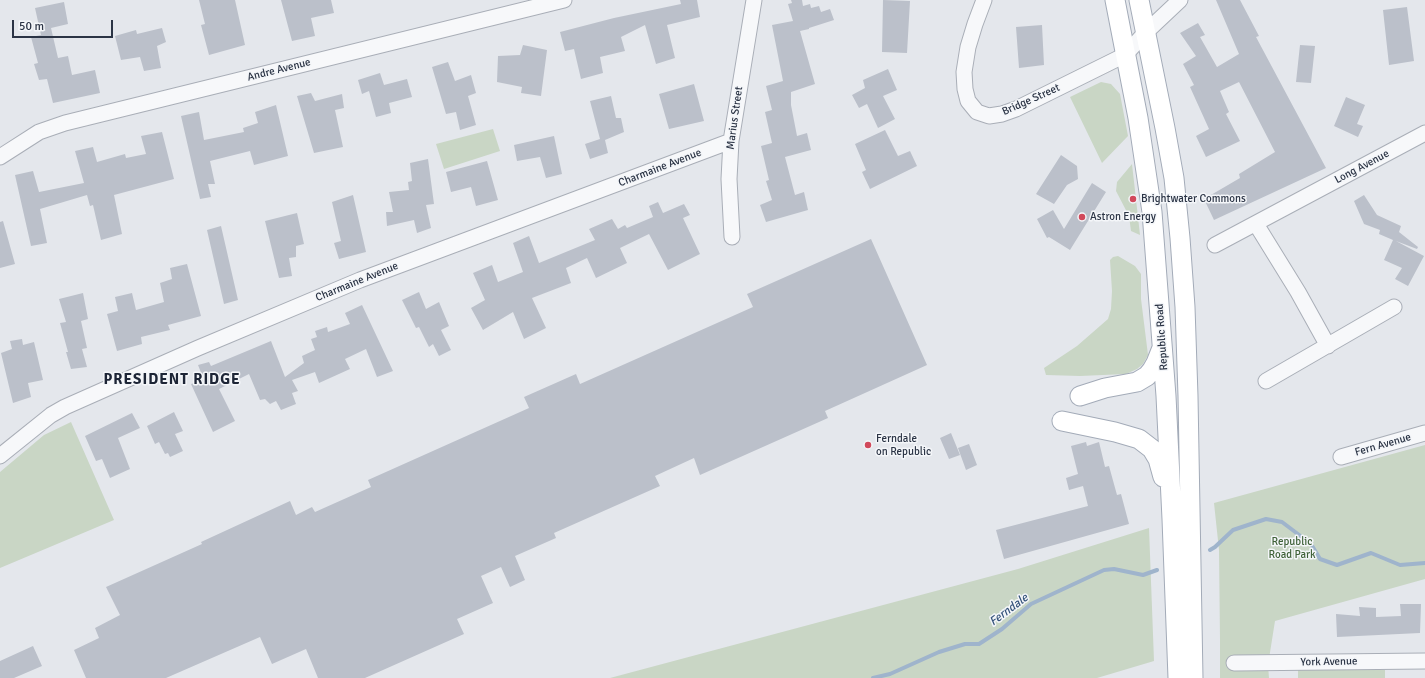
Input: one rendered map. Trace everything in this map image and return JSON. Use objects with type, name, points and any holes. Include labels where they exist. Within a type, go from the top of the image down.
[{"type":"main road","name":"Republic Road","points":[[1115,0],[1142,138],[1152,212],[1162,346],[1172,519],[1178,678]]},
{"type":"main road","name":"Republic Road","points":[[1139,0],[1166,128],[1174,178],[1180,238],[1185,307],[1188,396],[1193,678]]},
{"type":"main road","points":[[1080,396],[1105,388],[1137,382],[1147,376],[1156,363],[1162,346]]},
{"type":"main road","points":[[1062,421],[1128,435],[1139,439],[1152,449],[1161,467],[1172,519]]},
{"type":"street","name":"Andre Avenue","points":[[0,157],[39,132],[65,123],[564,0]]},
{"type":"street","name":"Marius Street","points":[[732,237],[729,179],[731,141],[754,0]]},
{"type":"street","name":"Bridge Street","points":[[984,0],[968,47],[964,72],[965,89],[968,101],[977,112],[989,116],[1002,114],[1066,85],[1125,55]]},
{"type":"street","points":[[1125,55],[1145,33],[1180,0]]},
{"type":"street","name":"Long Avenue","points":[[1215,245],[1425,133]]},
{"type":"street","name":"Charmaine Avenue","points":[[0,456],[46,419],[65,408],[198,348],[360,280],[731,141]]},
{"type":"street","points":[[1256,224],[1328,346]]},
{"type":"street","points":[[1266,381],[1394,307]]},
{"type":"street","name":"Fern Avenue","points":[[1341,457],[1425,433]]},
{"type":"street","name":"York Avenue","points":[[1234,663],[1425,661]]},
{"type":"green space","points":[[1101,82],[1111,84],[1120,94],[1128,136],[1102,163],[1070,97]]},
{"type":"green space","points":[[493,129],[500,151],[444,169],[436,144]]},
{"type":"green space","points":[[1132,164],[1140,235],[1131,231],[1129,216],[1116,191],[1117,182]]},
{"type":"green space","points":[[1118,256],[1135,266],[1141,274],[1141,299],[1148,355],[1143,364],[1137,369],[1126,374],[1080,376],[1046,375],[1044,368],[1077,346],[1108,319],[1111,309],[1112,291],[1110,260],[1113,257]]},
{"type":"green space","points":[[71,422],[114,520],[0,568],[0,472],[44,435]]},
{"type":"green space","name":"Republic Road Park","points":[[1425,445],[1425,579],[1275,621],[1268,665],[1269,678],[1220,678],[1219,550],[1214,503]]},
{"type":"green space","points":[[1149,528],[1154,661],[1097,678],[610,678],[1018,569]]},
{"type":"green space","points":[[1298,670],[1385,670],[1385,678],[1298,678]]},
{"type":"building","points":[[199,0],[235,0],[245,45],[209,55],[201,25],[205,24]]},
{"type":"building","points":[[281,0],[331,0],[334,13],[311,18],[315,36],[292,41]]},
{"type":"building","points":[[680,0],[697,0],[700,17],[667,25],[675,58],[656,64],[645,25],[621,37],[625,51],[600,57],[603,73],[581,79],[574,49],[565,51],[560,32],[614,18],[681,4]]},
{"type":"building","points":[[791,0],[802,0],[803,6],[810,4],[811,8],[819,6],[821,12],[830,9],[834,20],[800,31],[815,84],[791,92],[791,105],[797,136],[807,133],[811,150],[785,157],[795,195],[804,192],[808,210],[766,222],[760,205],[772,200],[766,181],[769,180],[761,146],[772,143],[765,112],[772,110],[766,86],[783,81],[772,25],[793,21],[788,4],[792,3]]},
{"type":"building","points":[[883,0],[910,1],[907,53],[882,52]]},
{"type":"building","points":[[1216,0],[1240,0],[1259,36],[1256,37],[1326,168],[1214,220],[1204,199],[1240,178],[1239,174],[1275,152],[1239,82],[1220,91],[1229,112],[1226,114],[1240,141],[1206,157],[1196,136],[1209,129],[1190,87],[1194,85],[1183,64],[1196,56],[1180,33],[1198,23],[1205,35],[1200,37],[1217,67],[1239,54]]},
{"type":"building","points":[[64,2],[68,24],[51,28],[58,58],[68,56],[72,75],[95,70],[100,93],[53,103],[47,79],[39,80],[34,64],[38,63],[31,37],[41,35],[35,8]]},
{"type":"building","points":[[1407,7],[1414,61],[1389,65],[1383,10]]},
{"type":"building","points":[[1042,25],[1044,65],[1019,68],[1016,27]]},
{"type":"building","points":[[162,28],[166,42],[157,46],[161,68],[144,71],[140,57],[121,60],[115,36],[136,30],[137,34]]},
{"type":"building","points":[[523,45],[547,50],[541,96],[521,93],[522,87],[497,82],[498,56],[520,55]]},
{"type":"building","points":[[1300,45],[1315,46],[1311,83],[1296,82]]},
{"type":"building","points":[[448,62],[455,81],[471,75],[476,93],[468,96],[476,125],[460,130],[456,112],[446,114],[432,67]]},
{"type":"building","points":[[888,69],[897,90],[883,96],[895,119],[878,128],[867,104],[859,108],[852,95],[865,88],[863,80]]},
{"type":"building","points":[[380,73],[384,85],[407,79],[412,97],[389,103],[391,113],[376,117],[369,91],[362,94],[358,80]]},
{"type":"building","points":[[694,84],[704,121],[669,129],[659,94]]},
{"type":"building","points":[[311,93],[315,101],[342,94],[344,108],[335,110],[343,147],[314,153],[297,96]]},
{"type":"building","points":[[611,96],[616,118],[621,118],[624,132],[605,140],[608,153],[590,159],[585,144],[600,139],[590,101]]},
{"type":"building","points":[[1346,97],[1365,105],[1357,124],[1363,126],[1358,137],[1334,126]]},
{"type":"building","points":[[276,105],[288,156],[254,165],[250,151],[210,161],[215,184],[208,184],[211,197],[200,199],[181,116],[199,112],[204,140],[244,132],[243,128],[258,123],[255,112]]},
{"type":"building","points":[[885,130],[898,156],[910,151],[917,166],[870,189],[862,172],[866,170],[855,144]]},
{"type":"building","points":[[162,132],[174,179],[114,195],[122,234],[101,240],[93,205],[90,206],[87,195],[40,209],[47,243],[31,246],[15,175],[33,171],[39,192],[84,183],[75,151],[93,147],[97,162],[125,154],[126,158],[146,154],[141,136]]},
{"type":"building","points":[[554,136],[562,174],[546,178],[540,157],[517,161],[514,145]]},
{"type":"building","points":[[1061,155],[1077,166],[1078,179],[1067,185],[1054,204],[1036,194]]},
{"type":"building","points":[[428,159],[434,204],[426,205],[431,228],[417,233],[414,220],[387,226],[386,212],[393,212],[389,192],[409,190],[408,182],[412,181],[410,163]]},
{"type":"building","points":[[487,161],[498,200],[476,206],[471,187],[451,192],[446,172]]},
{"type":"building","points":[[1092,183],[1106,192],[1070,250],[1049,237],[1047,238],[1037,219],[1053,210],[1064,229]]},
{"type":"building","points":[[353,195],[366,252],[339,259],[334,243],[341,241],[332,202]]},
{"type":"building","points":[[1364,195],[1377,215],[1401,226],[1399,232],[1418,247],[1417,249],[1396,241],[1424,256],[1408,286],[1395,279],[1402,268],[1384,260],[1393,240],[1379,234],[1380,230],[1364,224],[1354,201]]},
{"type":"building","points":[[658,202],[663,213],[684,204],[690,215],[683,218],[700,254],[668,270],[649,234],[620,248],[627,263],[596,278],[587,258],[566,268],[571,283],[532,298],[546,328],[524,339],[513,312],[483,330],[471,308],[485,300],[473,273],[492,265],[498,282],[523,272],[513,243],[529,236],[539,263],[595,240],[589,229],[612,219],[618,229],[625,225],[627,228],[653,217],[649,206]]},
{"type":"building","points":[[297,213],[304,244],[296,246],[296,257],[289,258],[292,276],[279,278],[265,221]]},
{"type":"building","points":[[3,221],[15,264],[0,268],[0,222]]},
{"type":"building","points":[[221,226],[238,300],[224,304],[207,230]]},
{"type":"building","points":[[871,239],[927,365],[825,411],[828,418],[700,475],[694,458],[655,476],[660,486],[554,533],[556,538],[515,556],[525,580],[510,587],[501,567],[481,576],[493,603],[457,619],[464,634],[365,678],[318,678],[306,649],[272,664],[260,637],[166,678],[86,678],[74,650],[99,638],[95,628],[120,615],[106,587],[202,544],[201,542],[290,501],[296,515],[312,507],[315,512],[371,487],[368,480],[529,408],[524,397],[576,374],[580,384],[753,307],[747,294]]},
{"type":"building","points":[[187,264],[201,316],[168,325],[170,330],[141,337],[142,344],[117,351],[107,314],[118,311],[115,297],[132,293],[136,310],[164,302],[160,283],[172,279],[170,268]]},
{"type":"building","points":[[419,292],[426,309],[439,302],[449,326],[441,330],[451,350],[439,356],[433,344],[429,347],[419,327],[416,328],[402,300]]},
{"type":"building","points":[[83,293],[88,319],[81,321],[87,348],[82,349],[87,367],[71,369],[60,323],[66,322],[59,299]]},
{"type":"building","points":[[362,305],[393,371],[377,377],[366,349],[345,359],[350,369],[319,383],[315,372],[292,380],[298,391],[292,393],[296,404],[281,410],[276,401],[270,404],[265,399],[260,400],[249,374],[219,389],[235,421],[213,432],[191,384],[204,380],[198,365],[209,362],[211,366],[271,341],[285,377],[304,363],[302,356],[315,350],[311,339],[317,337],[315,331],[327,327],[328,332],[350,324],[345,313]]},
{"type":"building","points":[[22,339],[23,345],[34,342],[43,380],[28,383],[31,397],[13,403],[1,353],[12,349],[10,341]]},
{"type":"building","points":[[174,412],[183,431],[175,434],[183,451],[170,457],[168,453],[165,454],[159,442],[155,444],[147,426]]},
{"type":"building","points":[[132,413],[140,428],[118,438],[130,469],[110,478],[102,459],[96,461],[85,436]]},
{"type":"building","points":[[951,433],[960,455],[949,459],[940,438]]},
{"type":"building","points":[[1086,442],[1087,446],[1099,442],[1105,467],[1109,466],[1117,495],[1121,494],[1129,524],[1004,559],[996,530],[1088,506],[1083,486],[1069,490],[1066,478],[1078,474],[1071,446]]},
{"type":"building","points":[[969,444],[977,465],[966,470],[958,448]]},
{"type":"building","points":[[1400,604],[1421,604],[1420,633],[1337,637],[1336,614],[1360,616],[1359,607],[1376,608],[1376,617],[1401,616]]},
{"type":"building","points":[[33,646],[42,666],[14,678],[0,678],[0,661]]},
{"type":"waterway","name":"Ferndale","points":[[1210,550],[1233,530],[1266,519],[1282,522],[1311,544],[1320,559],[1337,565],[1371,553],[1400,565],[1425,563]]},
{"type":"waterway","name":"Ferndale","points":[[873,678],[890,674],[939,652],[965,644],[979,644],[1002,629],[1031,604],[1104,570],[1114,569],[1143,575],[1157,570]]},
{"type":"place","name":"Brightwater Commons","points":[[1133,199]]},
{"type":"place","name":"Astron Energy","points":[[1082,217]]},
{"type":"place","name":"Ferndale on Republic","points":[[868,445]]},
{"type":"district","name":"PRESIDENT RIDGE","points":[[172,380]]}]
